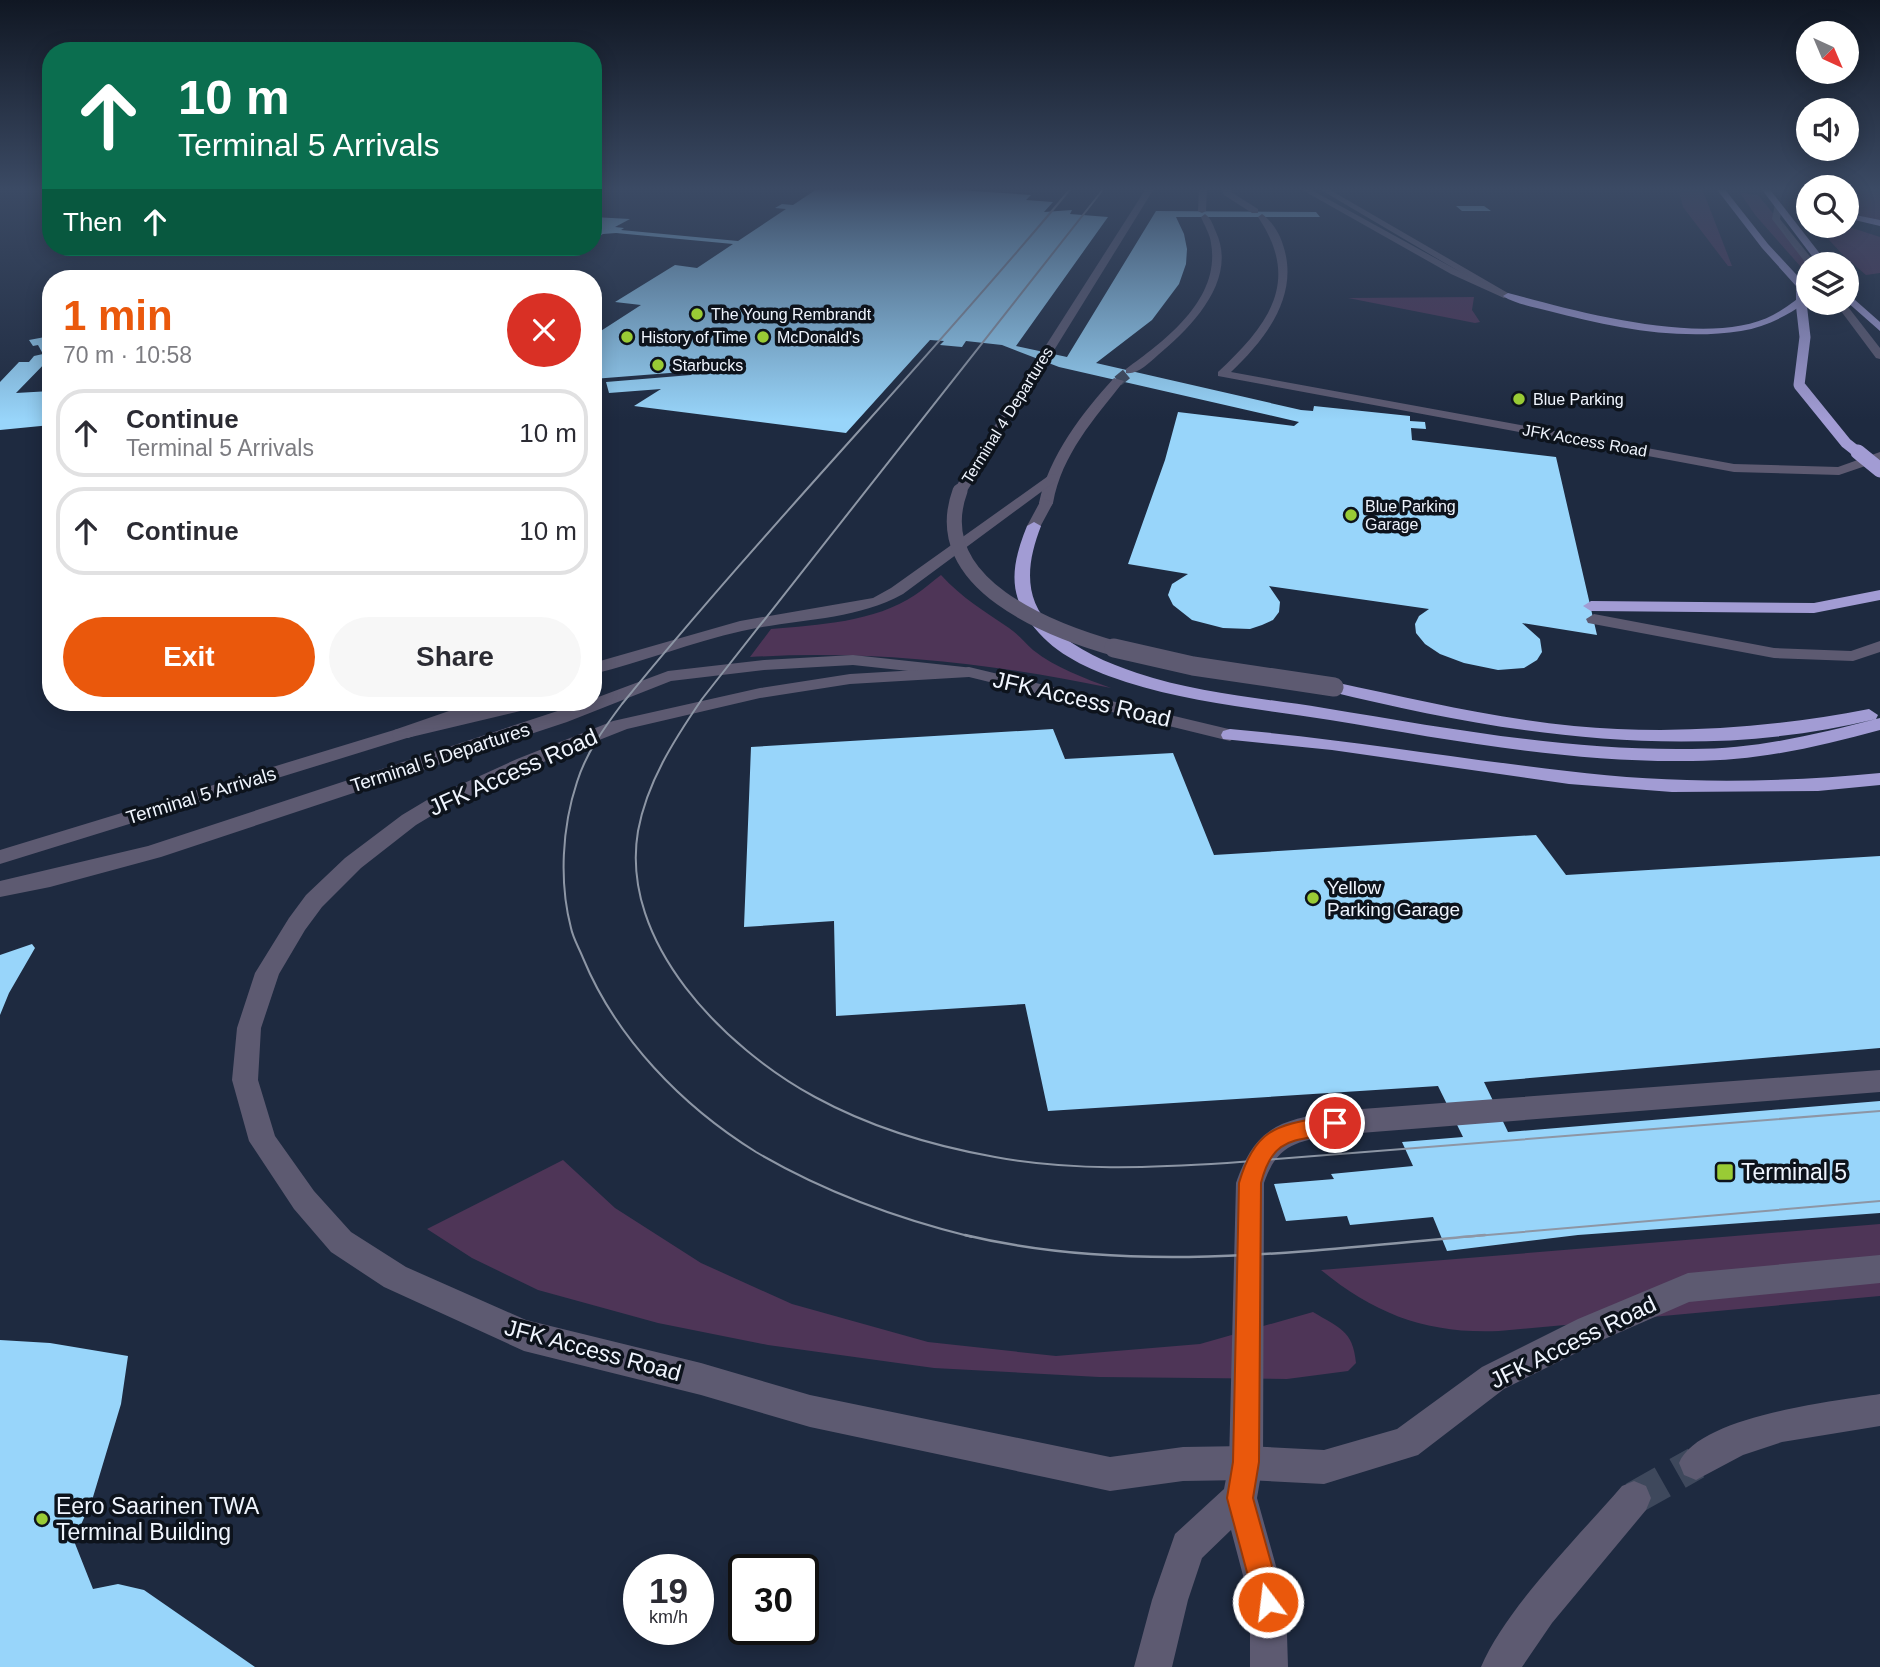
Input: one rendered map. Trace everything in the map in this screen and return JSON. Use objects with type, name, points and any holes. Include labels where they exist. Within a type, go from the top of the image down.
[{"type":"highway","points":[[1782,265],[1796,280]]},
{"type":"highway","points":[[1508,296],[1548,309],[1597,320],[1656,328],[1713,330],[1759,324],[1789,314],[1796,306]]},
{"type":"highway","points":[[1859,308],[1880,328]]},
{"type":"highway","points":[[1803,315],[1805,337],[1799,385],[1846,443],[1880,470]]},
{"type":"highway","points":[[1034,526],[1020,568],[1028,609],[1037,621],[1066,647],[1103,668],[1153,684],[1547,749],[1623,755],[1724,754],[1822,740],[1880,724]]},
{"type":"highway","points":[[1592,612],[1814,608],[1880,595]]},
{"type":"highway","points":[[1334,687],[1454,713],[1616,735],[1742,733],[1880,713]]},
{"type":"highway","points":[[1230,735],[1332,744],[1569,779],[1672,786],[1818,785],[1880,779]]},
{"type":"street","name":"Terminal 4 Departures","points":[[1102,265],[963,484],[951,518],[954,542],[968,566],[997,595],[1044,622],[1090,642],[1173,661],[1334,687]]},
{"type":"street","points":[[1130,372],[1178,333],[1208,293],[1217,265]]},
{"type":"street","name":"JFK Access Road","points":[[1284,265],[1282,294],[1266,327],[1222,374],[1734,468],[1839,471],[1880,456]]},
{"type":"street","points":[[1441,265],[1508,296]]},
{"type":"street","points":[[1454,265],[1508,296]]},
{"type":"street","points":[[1849,315],[1880,356]]},
{"type":"street","points":[[1034,526],[1046,503],[1051,478],[1094,407],[1118,381]]},
{"type":"street","points":[[602,666],[715,632],[879,601],[897,591],[1051,478]]},
{"type":"street","points":[[1592,612],[1774,653],[1853,656],[1880,646]]},
{"type":"street","name":"Terminal 5 Departures","points":[[602,702],[668,676],[764,665],[853,660],[969,672]]},
{"type":"street","name":"JFK Access Road","points":[[1230,735],[969,672],[850,679],[664,713],[620,725],[524,763],[434,805],[410,820],[353,863],[313,901],[267,973],[254,1006],[246,1053],[245,1080],[264,1141],[289,1180],[341,1242],[396,1277],[524,1335],[701,1379],[810,1411],[1110,1474],[1183,1464],[1246,1462],[1324,1468],[1406,1443],[1493,1378],[1589,1330],[1688,1288],[1880,1269]]},
{"type":"street","points":[[602,687],[668,676]]},
{"type":"street","points":[[401,734],[466,711]]},
{"type":"street","points":[[401,734],[497,711]]},
{"type":"street","name":"Terminal 5 Departures","points":[[0,889],[153,852],[578,711]]},
{"type":"street","name":"Terminal 5 Arrivals","points":[[0,857],[401,734]]},
{"type":"street","points":[[1269,1667],[1268,1602],[1240,1498],[1246,1462],[1250,1183],[1255,1164],[1264,1149],[1277,1138],[1292,1132],[1335,1123],[1880,1081]]},
{"type":"street","points":[[1696,1463],[1735,1440],[1782,1425],[1880,1410]]},
{"type":"street","points":[[1153,1667],[1170,1600],[1188,1547],[1240,1498]]},
{"type":"street","points":[[1500,1667],[1539,1610],[1634,1498]]},
{"type":"shaded area","points":[[1859,265],[1880,265],[1880,273],[1866,275],[1859,269]]},
{"type":"shaded area","points":[[1474,297],[1472,310],[1480,322],[1475,323],[1348,298]]},
{"type":"shaded area","points":[[941,575],[965,597],[1051,662],[1111,688],[932,660],[841,655],[750,657],[771,629],[864,617],[899,604]]},
{"type":"shaded area","points":[[563,1160],[615,1208],[701,1263],[792,1304],[928,1342],[1056,1356],[1200,1344],[1313,1312],[1343,1331],[1352,1343],[1356,1363],[1348,1371],[1287,1379],[1099,1377],[934,1368],[768,1345],[658,1323],[538,1290],[472,1258],[427,1229]]},
{"type":"shaded area","points":[[1880,1224],[1880,1296],[1499,1331],[1449,1329],[1404,1318],[1362,1299],[1321,1270]]},
{"type":"building","points":[[675,265],[697,268],[702,265],[1074,265],[1016,346],[1067,357],[1123,265],[1186,265],[1179,284],[1152,320],[1096,363],[1301,410],[1313,411],[1314,406],[1410,416],[1410,421],[1425,422],[1426,429],[1411,428],[1412,440],[1556,457],[1597,635],[1522,623],[1540,639],[1542,652],[1537,660],[1524,668],[1498,670],[1464,663],[1440,654],[1425,644],[1416,633],[1415,624],[1419,616],[1429,609],[1269,586],[1280,602],[1279,612],[1273,620],[1262,625],[1250,629],[1223,628],[1192,620],[1173,605],[1168,595],[1172,584],[1188,574],[1128,564],[1165,460],[1178,412],[1294,426],[1299,422],[1059,367],[1002,345],[966,341],[962,347],[940,345],[944,341],[930,340],[846,433],[634,406],[661,389],[609,393],[606,382],[691,375],[695,371],[602,378],[602,330],[641,305],[615,302]]},
{"type":"building","points":[[42,338],[42,352],[38,345],[33,346],[29,340]]},
{"type":"building","points":[[42,354],[42,366],[16,393],[42,392],[42,426],[0,430],[0,382],[19,362],[29,362],[34,356]]},
{"type":"building","name":"Yellow Parking Garage","points":[[1053,729],[1065,759],[1173,753],[1214,855],[1536,835],[1566,875],[1880,856],[1880,1048],[1484,1082],[1508,1132],[1880,1101],[1880,1213],[1578,1235],[1447,1251],[1433,1217],[1350,1225],[1347,1216],[1286,1221],[1274,1184],[1334,1179],[1331,1174],[1413,1166],[1402,1142],[1463,1137],[1438,1086],[1048,1111],[1025,1004],[836,1016],[834,921],[744,927],[751,747]]},
{"type":"building","points":[[32,944],[35,948],[9,993],[0,1015],[0,955]]},
{"type":"building","name":"Eero Saarinen TWA Terminal Building","points":[[0,1340],[50,1343],[128,1356],[121,1404],[93,1497],[74,1541],[93,1589],[118,1584],[144,1590],[255,1667],[0,1667]]},
{"type":"tunnel","points":[[1118,381],[1130,371]]},
{"type":"tunnel","points":[[1634,1498],[1696,1463]]},
{"type":"tram line","points":[[972,1237],[888,1212],[808,1179],[756,1152],[729,1134],[677,1091],[633,1042],[597,987],[571,928],[565,892],[564,855],[568,817],[581,771],[596,741],[622,704],[733,573],[1006,265]]},
{"type":"tram line","points":[[1044,265],[702,699],[681,730],[648,795],[638,831],[636,873],[645,913],[662,951],[686,988],[714,1021],[747,1051],[781,1076],[836,1108],[902,1134],[948,1147],[1053,1165],[1140,1167],[1227,1163],[1880,1111]]},
{"type":"tram line","points":[[1464,1237],[1880,1201]]},
{"type":"tram line","points":[[965,1235],[1029,1247],[1159,1257],[1290,1252],[1485,1235]]},
{"type":"place","name":"The Young Rembrandt","points":[[697,314]]},
{"type":"place","name":"History of Time","points":[[627,337]]},
{"type":"place","name":"McDonald's","points":[[763,337]]},
{"type":"place","name":"Starbucks","points":[[658,365]]},
{"type":"place","name":"Blue Parking","points":[[1519,399]]},
{"type":"place","name":"Blue Parking Garage","points":[[1351,515]]},
{"type":"place","name":"Yellow Parking Garage","points":[[1313,898]]},
{"type":"place","name":"Terminal 5","points":[[1725,1172]]},
{"type":"place","name":"Eero Saarinen TWA Terminal Building","points":[[42,1519]]},
{"type":"route","points":[[1268,1602],[1240,1498],[1246,1462],[1250,1183],[1255,1164],[1264,1149],[1277,1138],[1335,1123]]}]
